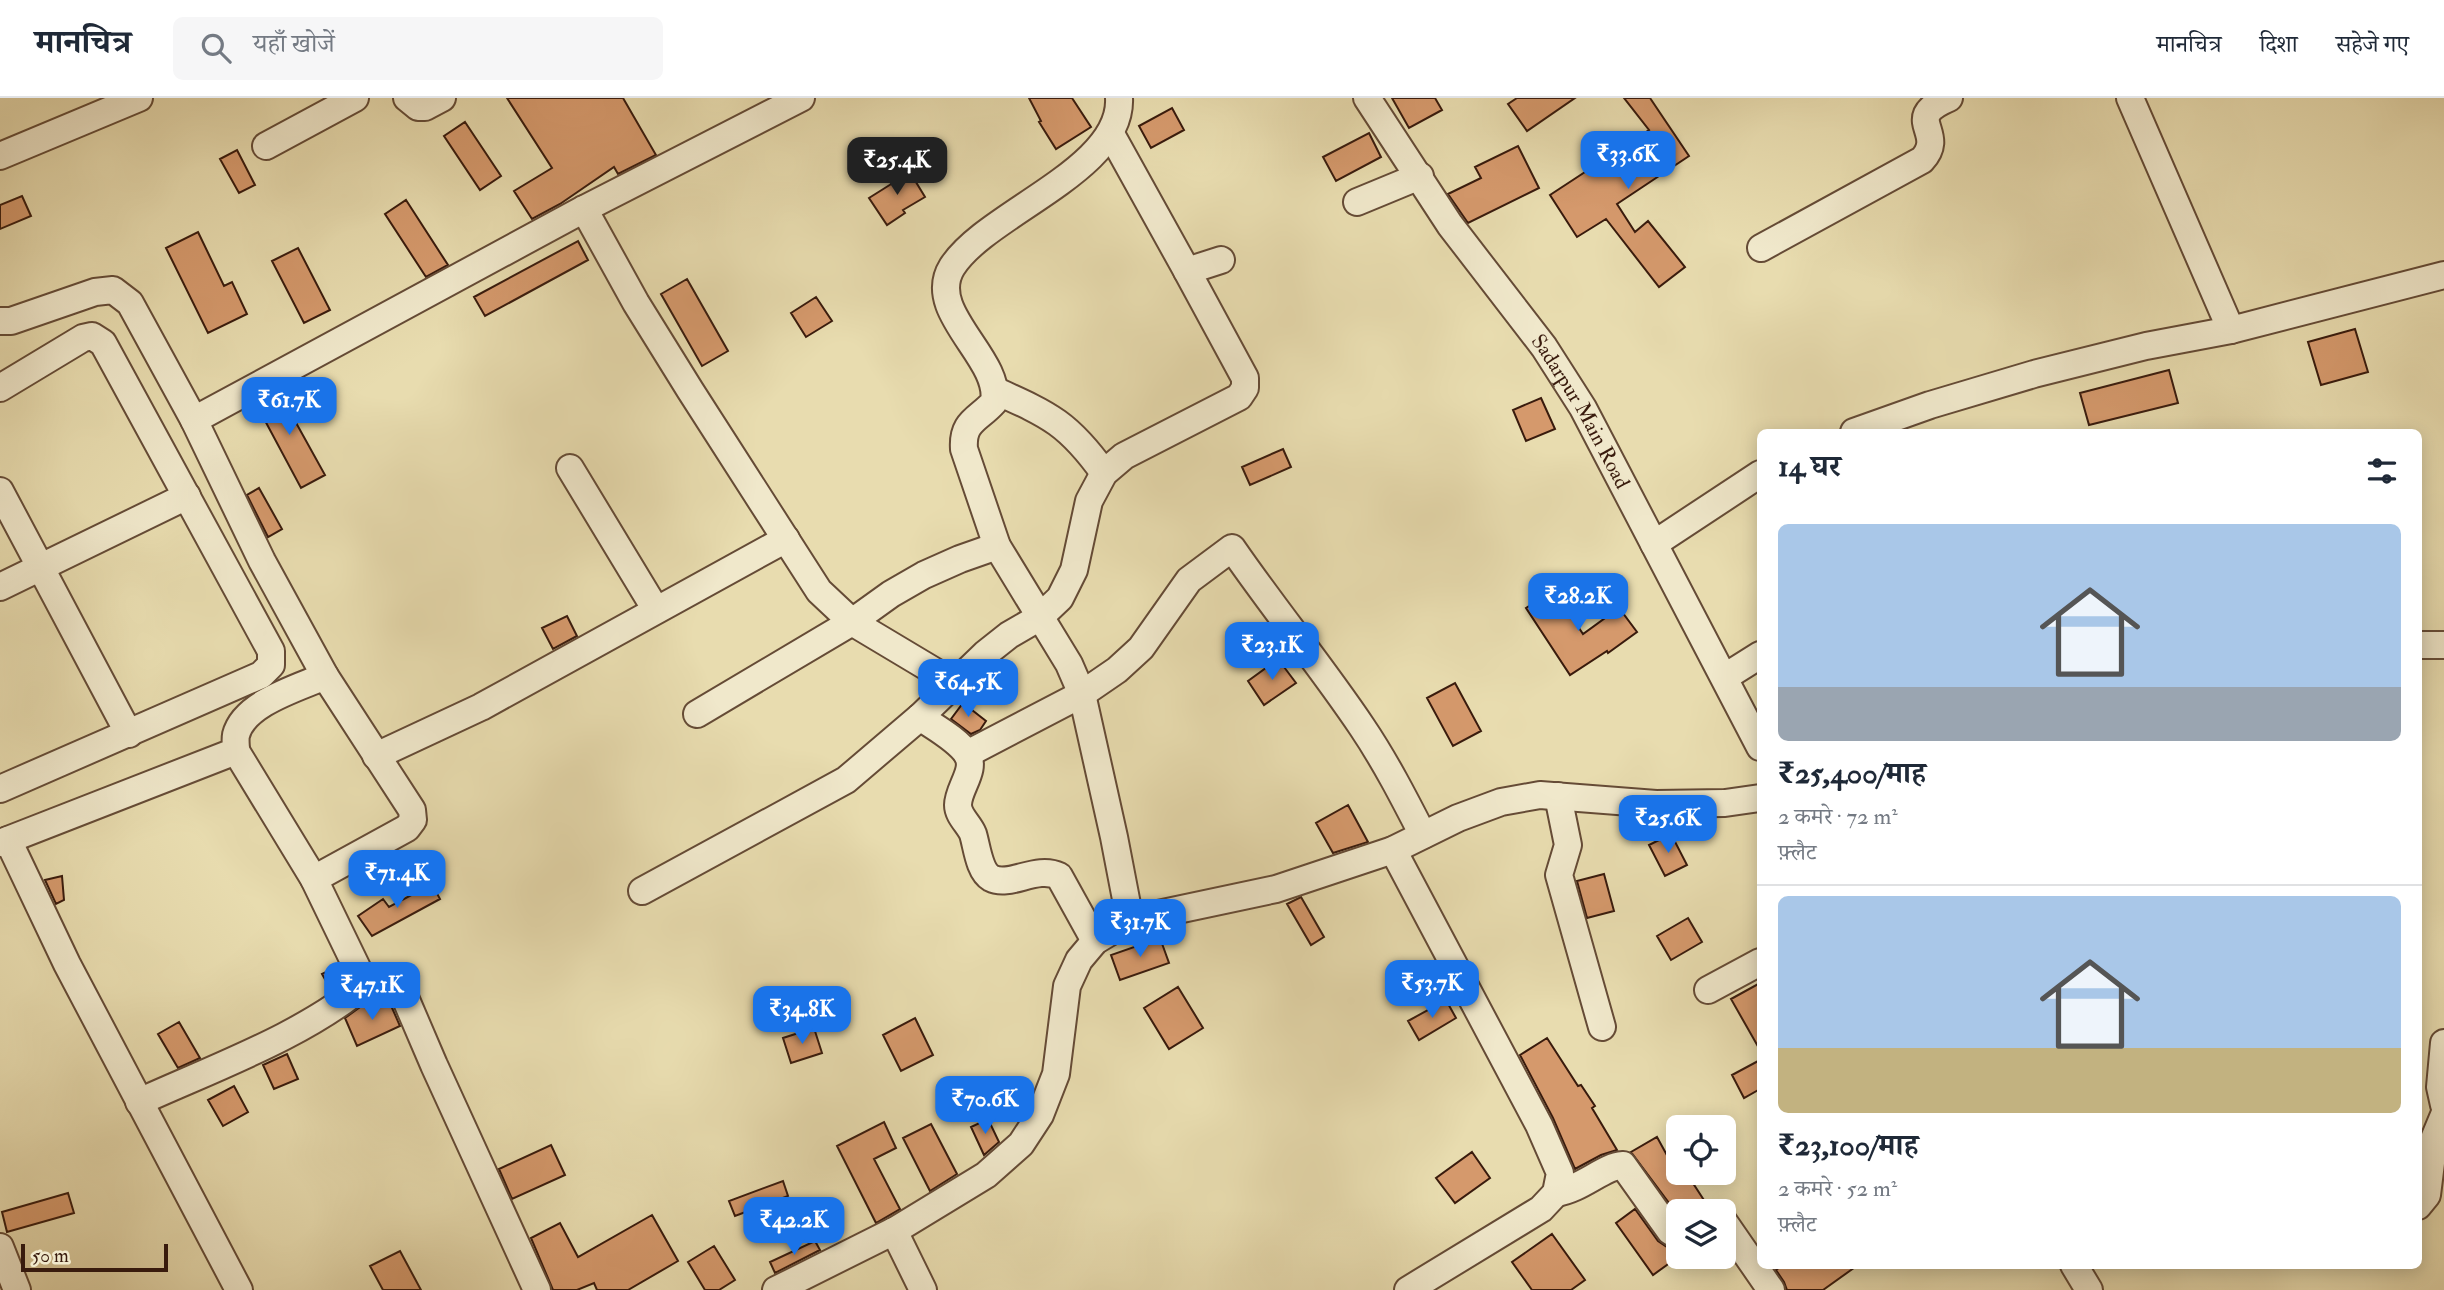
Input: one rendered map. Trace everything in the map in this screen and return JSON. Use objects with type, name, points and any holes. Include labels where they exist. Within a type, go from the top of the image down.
[{"type":"street","points":[[0,156],[139,98]]},
{"type":"street","points":[[266,146],[355,98]]},
{"type":"street","points":[[407,98],[418,107],[425,107],[442,98]]},
{"type":"street","points":[[194,420],[584,209],[801,98]]},
{"type":"street","points":[[1119,98],[1118,116],[1111,134],[1098,150],[1043,195],[966,249],[950,269],[945,287],[948,306],[976,350],[996,391],[994,402],[970,422],[963,434],[964,449],[997,546],[1069,664],[1082,694],[1130,920]]},
{"type":"street","name":"Sadarpur Main Road","points":[[1367,98],[1450,225],[1544,347],[1583,408],[1757,741]]},
{"type":"street","points":[[1761,248],[1922,160],[1930,151],[1932,142],[1926,125],[1926,113],[1933,105],[1949,98]]},
{"type":"street","points":[[2130,98],[2231,330]]},
{"type":"street","points":[[642,891],[831,790],[920,717],[1009,635],[1040,617],[1060,598],[1073,570],[1089,501],[1104,473],[1124,456],[1239,397],[1245,388],[1245,378],[1111,134]]},
{"type":"street","points":[[1357,202],[1420,176]]},
{"type":"street","points":[[584,209],[636,303],[819,591],[852,622],[954,683]]},
{"type":"street","points":[[1187,271],[1221,260]]},
{"type":"street","points":[[1862,429],[1930,405],[2035,374],[2146,346],[2231,330],[2444,275]]},
{"type":"street","points":[[0,321],[11,321],[95,292],[113,290],[130,303],[194,420],[262,561],[326,676],[412,810],[413,820],[407,828],[314,879]]},
{"type":"street","points":[[0,388],[83,338],[92,336],[103,343],[271,651],[271,665],[261,675],[0,789]]},
{"type":"street","points":[[996,391],[1062,424],[1084,445],[1104,473]]},
{"type":"street","points":[[570,468],[656,610]]},
{"type":"street","points":[[1654,544],[1757,476]]},
{"type":"street","points":[[0,491],[129,734]]},
{"type":"street","points":[[0,587],[187,496]]},
{"type":"street","points":[[376,756],[481,707],[786,539]]},
{"type":"street","points":[[697,714],[852,622],[891,594],[924,575],[997,546]]},
{"type":"street","points":[[967,754],[1082,694],[1117,670],[1141,648],[1188,580],[1232,548],[1362,727],[1423,835]]},
{"type":"street","points":[[2422,645],[2444,645]]},
{"type":"street","points":[[1725,677],[1757,657]]},
{"type":"street","points":[[326,676],[259,706],[242,721],[236,736],[236,751],[314,879],[360,976],[367,982],[396,982],[401,988],[537,1290]]},
{"type":"street","points":[[920,717],[967,754],[970,765],[960,795],[959,812],[972,832],[984,871],[997,880],[1041,872],[1059,876],[1095,941]]},
{"type":"street","points":[[236,751],[4,841],[239,1290]]},
{"type":"street","points":[[776,1290],[894,1231],[986,1175],[1021,1144],[1040,1115],[1056,1074],[1067,986],[1079,960],[1095,941],[1130,920],[1276,889],[1393,850],[1458,818],[1502,802],[1540,795],[1656,804],[1725,803],[1757,798]]},
{"type":"street","points":[[1558,796],[1568,845],[1559,875],[1602,1027]]},
{"type":"street","points":[[1393,850],[1539,1125],[1560,1173],[1556,1193]]},
{"type":"street","points":[[1708,990],[1757,964]]},
{"type":"street","points":[[139,1102],[305,1024],[349,998],[367,982]]},
{"type":"street","points":[[2444,1049],[2440,1087],[2444,1105]]},
{"type":"street","points":[[2422,1201],[2427,1195],[2434,1139],[2444,1115]]},
{"type":"street","points":[[1408,1290],[1541,1209],[1556,1193],[1581,1186],[1615,1166],[1623,1165],[1666,1225]]},
{"type":"street","points":[[894,1231],[923,1290]]},
{"type":"street","points":[[1736,1239],[1771,1290]]},
{"type":"street","points":[[1,1251],[17,1290]]},
{"type":"street","points":[[2076,1269],[2089,1290]]},
{"type":"building","points":[[507,98],[623,98],[656,155],[618,174],[614,167],[560,204],[532,219],[514,191],[552,168]]},
{"type":"building","points":[[1029,98],[1072,98],[1091,127],[1056,149],[1039,122],[1041,121]]},
{"type":"building","points":[[1392,98],[1435,98],[1442,110],[1409,128]]},
{"type":"building","points":[[1517,98],[1575,98],[1527,131],[1508,104]]},
{"type":"building","points":[[1624,98],[1650,98],[1689,156],[1617,204],[1635,232],[1648,221],[1685,267],[1659,287],[1606,219],[1577,237],[1550,195],[1649,130]]},
{"type":"building","points":[[1172,108],[1184,130],[1151,148],[1139,126]]},
{"type":"building","points":[[465,122],[501,176],[480,190],[444,136]]},
{"type":"building","points":[[1369,133],[1381,157],[1336,181],[1323,157]]},
{"type":"building","points":[[1518,146],[1539,188],[1468,223],[1448,194],[1481,178],[1475,167]]},
{"type":"building","points":[[237,150],[255,185],[239,193],[220,159]]},
{"type":"building","points":[[908,169],[925,197],[903,210],[905,213],[887,225],[869,198],[896,181],[894,177]]},
{"type":"building","points":[[22,196],[31,216],[0,229],[0,205]]},
{"type":"building","points":[[406,200],[448,265],[426,277],[385,214]]},
{"type":"building","points":[[198,232],[224,286],[232,282],[247,314],[208,333],[166,248]]},
{"type":"building","points":[[578,241],[588,260],[485,316],[474,297]]},
{"type":"building","points":[[298,248],[330,310],[304,323],[272,261]]},
{"type":"building","points":[[687,279],[728,351],[702,366],[661,294]]},
{"type":"building","points":[[816,297],[832,321],[806,337],[791,313]]},
{"type":"building","points":[[2355,329],[2368,372],[2321,385],[2308,342]]},
{"type":"building","points":[[2169,370],[2178,403],[2089,425],[2080,393]]},
{"type":"building","points":[[291,385],[296,393],[284,401],[325,475],[301,488],[262,415],[258,418],[251,407]]},
{"type":"building","points":[[1541,398],[1555,429],[1526,441],[1513,410]]},
{"type":"building","points":[[1283,449],[1291,467],[1250,485],[1242,467]]},
{"type":"building","points":[[259,488],[282,529],[268,537],[247,495]]},
{"type":"building","points":[[1554,590],[1583,634],[1619,608],[1637,632],[1570,675],[1526,608]]},
{"type":"building","points":[[567,616],[577,636],[553,649],[542,628]]},
{"type":"building","points":[[1278,659],[1296,683],[1264,705],[1248,681]]},
{"type":"building","points":[[1455,683],[1481,731],[1453,746],[1427,698]]},
{"type":"building","points":[[963,703],[986,721],[980,730],[971,734],[951,719]]},
{"type":"building","points":[[1348,805],[1368,842],[1333,853],[1316,823]]},
{"type":"building","points":[[1671,834],[1687,865],[1665,876],[1649,845]]},
{"type":"building","points":[[1604,874],[1614,911],[1587,918],[1577,881]]},
{"type":"building","points":[[62,876],[64,900],[56,904],[45,880]]},
{"type":"building","points":[[432,884],[440,899],[372,936],[358,916],[383,899],[389,907]]},
{"type":"building","points":[[1301,897],[1324,937],[1311,945],[1287,904]]},
{"type":"building","points":[[1688,918],[1702,942],[1671,960],[1657,936]]},
{"type":"building","points":[[1160,938],[1169,963],[1120,980],[1111,955]]},
{"type":"building","points":[[339,966],[345,979],[331,990],[322,974]]},
{"type":"building","points":[[1757,985],[1757,1045],[1731,999]]},
{"type":"building","points":[[1178,987],[1203,1028],[1169,1049],[1144,1008]]},
{"type":"building","points":[[1446,1000],[1456,1018],[1419,1040],[1408,1021]]},
{"type":"building","points":[[389,1001],[400,1026],[357,1046],[345,1018],[367,1002],[371,1010]]},
{"type":"building","points":[[915,1018],[933,1055],[901,1071],[883,1035]]},
{"type":"building","points":[[179,1022],[200,1058],[178,1068],[158,1034]]},
{"type":"building","points":[[814,1028],[822,1053],[791,1063],[783,1038]]},
{"type":"building","points":[[1547,1038],[1578,1086],[1581,1085],[1595,1106],[1592,1108],[1617,1150],[1575,1169],[1553,1118],[1520,1055]]},
{"type":"building","points":[[287,1054],[298,1079],[274,1089],[263,1065]]},
{"type":"building","points":[[1757,1062],[1757,1091],[1744,1098],[1732,1075]]},
{"type":"building","points":[[234,1086],[248,1112],[223,1126],[208,1100]]},
{"type":"building","points":[[988,1119],[999,1142],[984,1155],[971,1127]]},
{"type":"building","points":[[884,1122],[896,1148],[874,1159],[900,1209],[876,1223],[837,1146]]},
{"type":"building","points":[[931,1124],[957,1174],[930,1191],[903,1138]]},
{"type":"building","points":[[1657,1137],[1666,1153],[1666,1185],[1694,1185],[1703,1199],[1666,1199],[1631,1152]]},
{"type":"building","points":[[551,1145],[565,1175],[512,1199],[499,1169]]},
{"type":"building","points":[[1472,1152],[1490,1178],[1455,1203],[1436,1178]]},
{"type":"building","points":[[783,1181],[788,1196],[735,1216],[729,1201]]},
{"type":"building","points":[[68,1193],[74,1213],[7,1232],[2,1212]]},
{"type":"building","points":[[1635,1209],[1658,1241],[1666,1246],[1666,1266],[1653,1275],[1616,1223]]},
{"type":"building","points":[[652,1215],[678,1261],[628,1290],[597,1290],[594,1283],[577,1290],[553,1290],[531,1238],[560,1223],[578,1257]]},
{"type":"building","points":[[1552,1234],[1585,1280],[1571,1290],[1532,1290],[1512,1262]]},
{"type":"building","points":[[815,1241],[820,1250],[775,1273],[770,1262]]},
{"type":"building","points":[[714,1246],[735,1280],[719,1290],[705,1290],[688,1262]]},
{"type":"building","points":[[400,1251],[421,1290],[383,1290],[370,1266]]},
{"type":"building","points":[[1852,1269],[1823,1290],[1787,1290],[1776,1270]]}]
